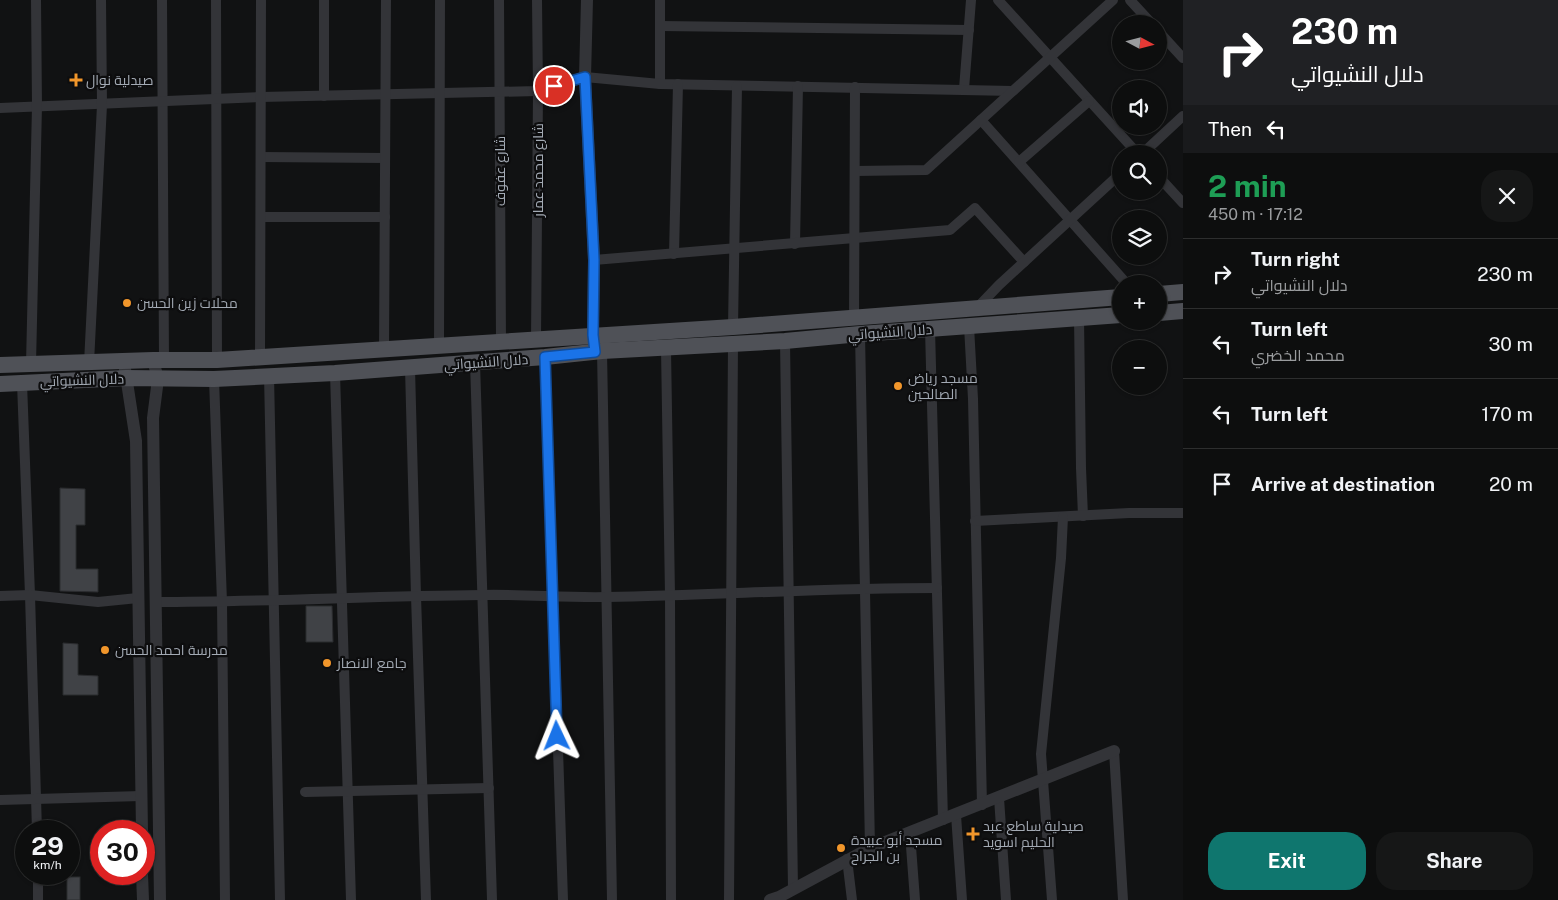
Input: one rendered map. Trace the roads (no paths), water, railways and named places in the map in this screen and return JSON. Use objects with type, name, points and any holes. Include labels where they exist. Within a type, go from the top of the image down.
[{"type":"main road","points":[[1167,293],[1183,292]]},
{"type":"main road","name":"دلال النشيواتي","points":[[0,365],[260,358],[733,327],[1112,298]]},
{"type":"main road","points":[[1167,312],[1183,311]]},
{"type":"main road","name":"دلال النشيواتي","points":[[0,384],[126,378],[214,379],[410,368],[598,352],[785,341],[1112,315]]},
{"type":"main road","points":[[593,335],[598,352]]},
{"type":"street","points":[[31,364],[37,106],[36,0]]},
{"type":"street","points":[[89,363],[102,104],[101,0]]},
{"type":"street","points":[[160,900],[153,418],[159,360],[163,102],[162,0]]},
{"type":"street","points":[[216,0],[217,360]]},
{"type":"street","points":[[260,358],[261,0]]},
{"type":"street","points":[[324,0],[324,96]]},
{"type":"street","points":[[384,350],[386,0]]},
{"type":"street","points":[[439,347],[440,0]]},
{"type":"street","name":"شارع عفوف","points":[[499,0],[501,342]]},
{"type":"street","name":"شارع محمد عمار","points":[[536,340],[537,0]]},
{"type":"street","points":[[587,0],[585,77],[594,260],[593,335]]},
{"type":"street","points":[[660,0],[660,84]]},
{"type":"street","points":[[964,89],[971,0]]},
{"type":"street","points":[[998,0],[1130,145]]},
{"type":"street","points":[[855,171],[926,170],[1113,0]]},
{"type":"street","points":[[1130,0],[1144,15]]},
{"type":"street","points":[[660,26],[968,30]]},
{"type":"street","points":[[1168,42],[1183,58]]},
{"type":"street","points":[[0,108],[261,97],[538,91],[585,77],[660,84],[1013,91]]},
{"type":"street","points":[[674,254],[678,84]]},
{"type":"street","points":[[733,327],[737,86]]},
{"type":"street","points":[[795,244],[798,86]]},
{"type":"street","points":[[854,318],[855,87]]},
{"type":"street","points":[[1019,162],[1089,101]]},
{"type":"street","points":[[1152,145],[1183,116]]},
{"type":"street","points":[[981,120],[1119,275]]},
{"type":"street","points":[[261,158],[385,158]]},
{"type":"street","points":[[976,309],[1112,180]]},
{"type":"street","points":[[1167,186],[1183,203]]},
{"type":"street","points":[[594,260],[950,230],[975,208],[1024,262]]},
{"type":"street","points":[[261,217],[385,218]]},
{"type":"street","points":[[1079,317],[1083,516]]},
{"type":"street","points":[[969,326],[973,399],[982,804]]},
{"type":"street","points":[[930,329],[943,820]]},
{"type":"street","points":[[860,334],[870,848]]},
{"type":"street","points":[[785,341],[789,592],[789,894]]},
{"type":"street","points":[[729,900],[733,344]]},
{"type":"street","points":[[666,348],[670,595],[671,900]]},
{"type":"street","points":[[598,352],[607,597],[612,900]]},
{"type":"street","points":[[545,357],[563,900]]},
{"type":"street","points":[[124,362],[136,441],[142,820]]},
{"type":"street","points":[[476,362],[492,900]]},
{"type":"street","points":[[410,368],[426,900]]},
{"type":"street","points":[[335,372],[351,900]]},
{"type":"street","points":[[269,376],[280,900]]},
{"type":"street","points":[[214,379],[222,602],[226,900]]},
{"type":"street","points":[[22,383],[37,820]]},
{"type":"street","points":[[975,521],[1183,513]]},
{"type":"street","points":[[1052,900],[1041,754],[1061,558],[1063,517]]},
{"type":"street","points":[[156,602],[274,601],[484,595],[607,597],[866,588],[937,588]]},
{"type":"street","points":[[0,596],[30,595],[98,602],[138,598]]},
{"type":"street","points":[[770,900],[789,894],[847,859],[870,848],[1114,751],[1123,900]]},
{"type":"street","points":[[305,792],[489,788]]},
{"type":"street","points":[[0,800],[141,796]]},
{"type":"street","points":[[999,798],[1006,900]]},
{"type":"street","points":[[956,815],[962,900]]},
{"type":"street","points":[[910,833],[915,900]]},
{"type":"street","points":[[847,859],[852,900]]},
{"type":"street","points":[[38,885],[38,900]]},
{"type":"street","points":[[142,885],[143,900]]},
{"type":"place","name":"صيدلية نوال","points":[[76,80]]},
{"type":"place","name":"محلات زين الحسن","points":[[127,303]]},
{"type":"place","name":"مسجد رياض الصالحين","points":[[898,386]]},
{"type":"place","name":"مدرسة احمد الحسن","points":[[105,650]]},
{"type":"place","name":"جامع الانصار","points":[[327,663]]},
{"type":"place","name":"صيدلية ساطع عبد الحليم اسويد","points":[[973,834]]},
{"type":"place","name":"مسجد أبو عبيدة بن الجراح","points":[[841,848]]}]
